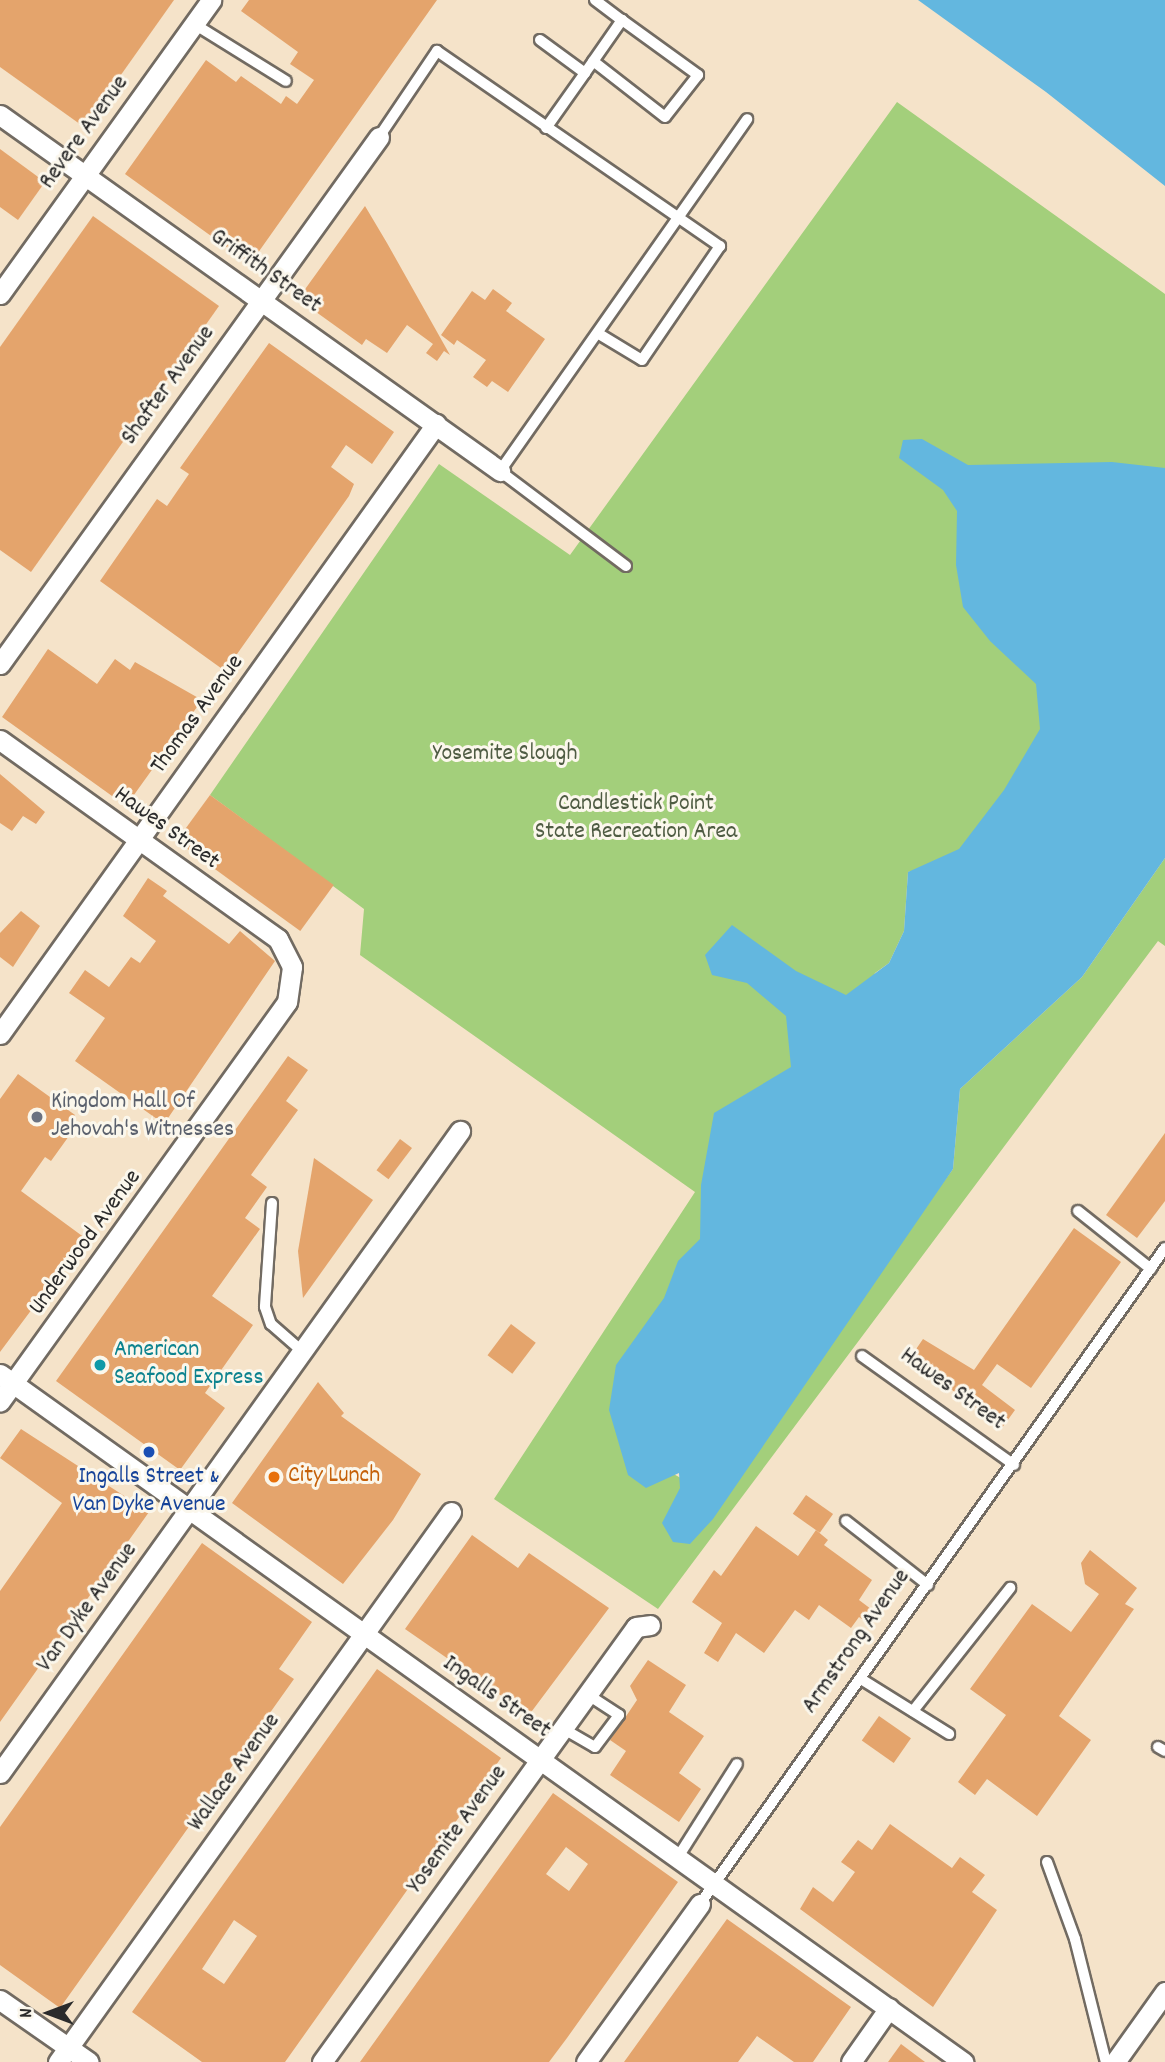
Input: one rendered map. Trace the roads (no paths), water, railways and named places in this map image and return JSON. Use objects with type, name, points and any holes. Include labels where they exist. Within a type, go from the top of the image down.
[{"type":"street","name":"Revere Avenue","points":[[0,295],[211,0]]},
{"type":"street","name":"Griffith Street","points":[[0,115],[500,471]]},
{"type":"street","name":"Shafter Avenue","points":[[0,664],[379,137]]},
{"type":"street","name":"Thomas Avenue","points":[[0,1034],[436,424]]},
{"type":"street","name":"Hawes Street","points":[[0,740],[278,939],[292,967]]},
{"type":"street","name":"Underwood Avenue","points":[[0,1402],[7,1379],[287,1002],[292,967]]},
{"type":"street","name":"Van Dyke Avenue","points":[[0,1773],[460,1131]]},
{"type":"street","name":"Ingalls Street","points":[[7,1379],[963,2062]]},
{"type":"street","name":"Wallace Avenue","points":[[63,2055],[451,1512]]},
{"type":"street","name":"Yosemite Avenue","points":[[322,2062],[562,1727],[643,1626]]},
{"type":"street","name":"Armstrong Avenue","points":[[586,2062],[700,1904]]},
{"type":"street","points":[[1115,2062],[1165,1992]]},
{"type":"street","points":[[0,2000],[63,2055],[89,2062]]},
{"type":"street","points":[[851,2062],[888,2008]]},
{"type":"lane","points":[[593,61],[665,117],[698,75],[595,0]]},
{"type":"lane","points":[[546,128],[622,20]]},
{"type":"lane","points":[[194,24],[286,81]]},
{"type":"lane","points":[[540,40],[584,73]]},
{"type":"lane","points":[[379,137],[437,51],[720,246],[642,360],[598,334]]},
{"type":"lane","points":[[626,566],[500,471],[747,118]]},
{"type":"lane","points":[[272,1203],[265,1307],[271,1324],[302,1351]]},
{"type":"lane","points":[[1078,1211],[1151,1269]]},
{"type":"lane","name":"Armstrong Avenue","points":[[700,1904],[1014,1465],[1165,1248]]},
{"type":"lane","name":"Hawes Street","points":[[862,1356],[1014,1465]]},
{"type":"lane","points":[[846,1521],[928,1585]]},
{"type":"lane","points":[[912,1711],[1010,1588]]},
{"type":"lane","points":[[861,1679],[949,1734]]},
{"type":"lane","points":[[562,1727],[595,1747],[619,1715],[587,1694]]},
{"type":"lane","points":[[678,1857],[737,1764]]},
{"type":"lane","points":[[1048,1862],[1075,1939],[1106,2062]]},
{"type":"water","points":[[918,0],[1165,0],[1165,186],[1046,92]]},
{"type":"water","points":[[922,439],[968,465],[1112,462],[1165,468],[1165,858],[1082,977],[960,1089],[953,1169],[713,1519],[690,1544],[673,1542],[662,1523],[680,1488],[679,1473],[646,1488],[628,1475],[609,1410],[616,1365],[664,1298],[678,1261],[700,1239],[701,1185],[714,1113],[791,1067],[786,1016],[747,983],[712,975],[705,955],[732,925],[796,971],[846,995],[889,963],[904,931],[908,872],[959,849],[1004,790],[1040,729],[1036,684],[990,641],[963,607],[956,565],[957,511],[943,490],[899,458],[903,440]]},
{"type":"place","name":"Kingdom Hall Of Jehovah's Witnesses","points":[[37,1117]]},
{"type":"place","name":"American Seafood Express","points":[[100,1365]]},
{"type":"place","name":"Ingalls Street & Van Dyke Avenue","points":[[149,1452]]},
{"type":"place","name":"City Lunch","points":[[274,1477]]},
{"type":"park label","name":"Yosemite Slough","points":[[505,755]]},
{"type":"park label","name":"Candlestick Point State Recreation Area","points":[[636,819]]}]
